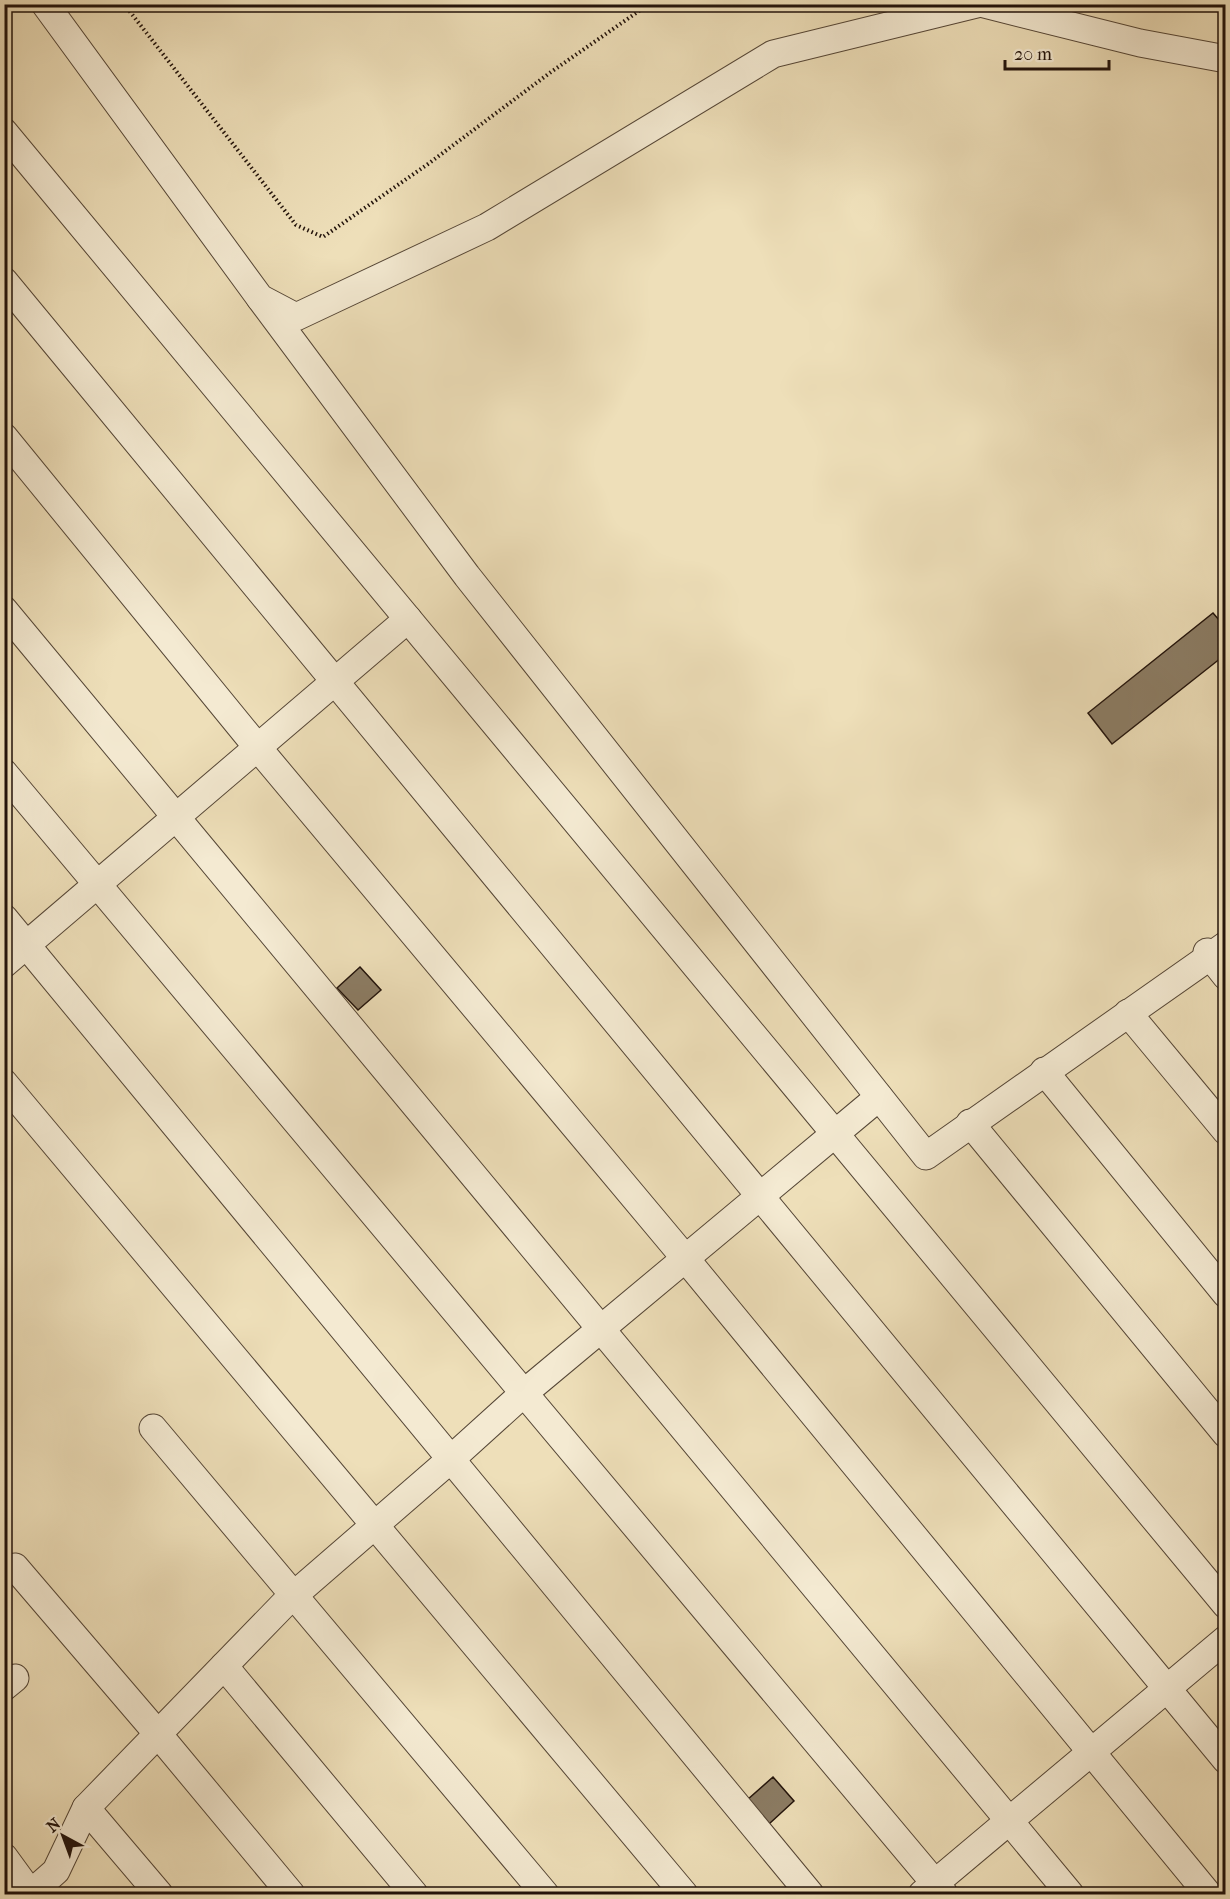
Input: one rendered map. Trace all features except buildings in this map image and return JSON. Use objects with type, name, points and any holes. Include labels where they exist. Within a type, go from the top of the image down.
[{"type":"street","points":[[45,4],[466,576],[926,1156],[1128,1013],[1217,957]]},
{"type":"street","points":[[261,298],[296,317],[487,227],[773,54],[976,4]]},
{"type":"street","points":[[984,4],[1140,43],[1226,59]]},
{"type":"street","points":[[4,132],[1226,1605]]},
{"type":"street","points":[[4,281],[1226,1760]]},
{"type":"street","points":[[4,437],[258,748],[685,1258],[1208,1894]]},
{"type":"street","points":[[5,614],[1070,1894]]},
{"type":"street","points":[[4,964],[408,619]]},
{"type":"street","points":[[4,773],[524,1393],[933,1891],[1009,1821],[1226,1639]]},
{"type":"street","points":[[4,918],[810,1894]]},
{"type":"street","points":[[1128,1013],[1226,1131]]},
{"type":"street","points":[[1044,1071],[1226,1294]]},
{"type":"street","points":[[4,1083],[684,1894]]},
{"type":"street","points":[[4,1857],[31,1894],[56,1871],[86,1808],[294,1595],[451,1460],[524,1393],[879,1097]]},
{"type":"street","points":[[970,1124],[1226,1434]]},
{"type":"street","points":[[153,1428],[545,1894]]},
{"type":"street","points":[[15,1567],[291,1894]]},
{"type":"street","points":[[224,1666],[414,1894]]},
{"type":"street","points":[[86,1808],[159,1894]]},
{"type":"path","points":[[124,4],[296,225],[323,237],[428,164],[551,72],[650,4]]}]
